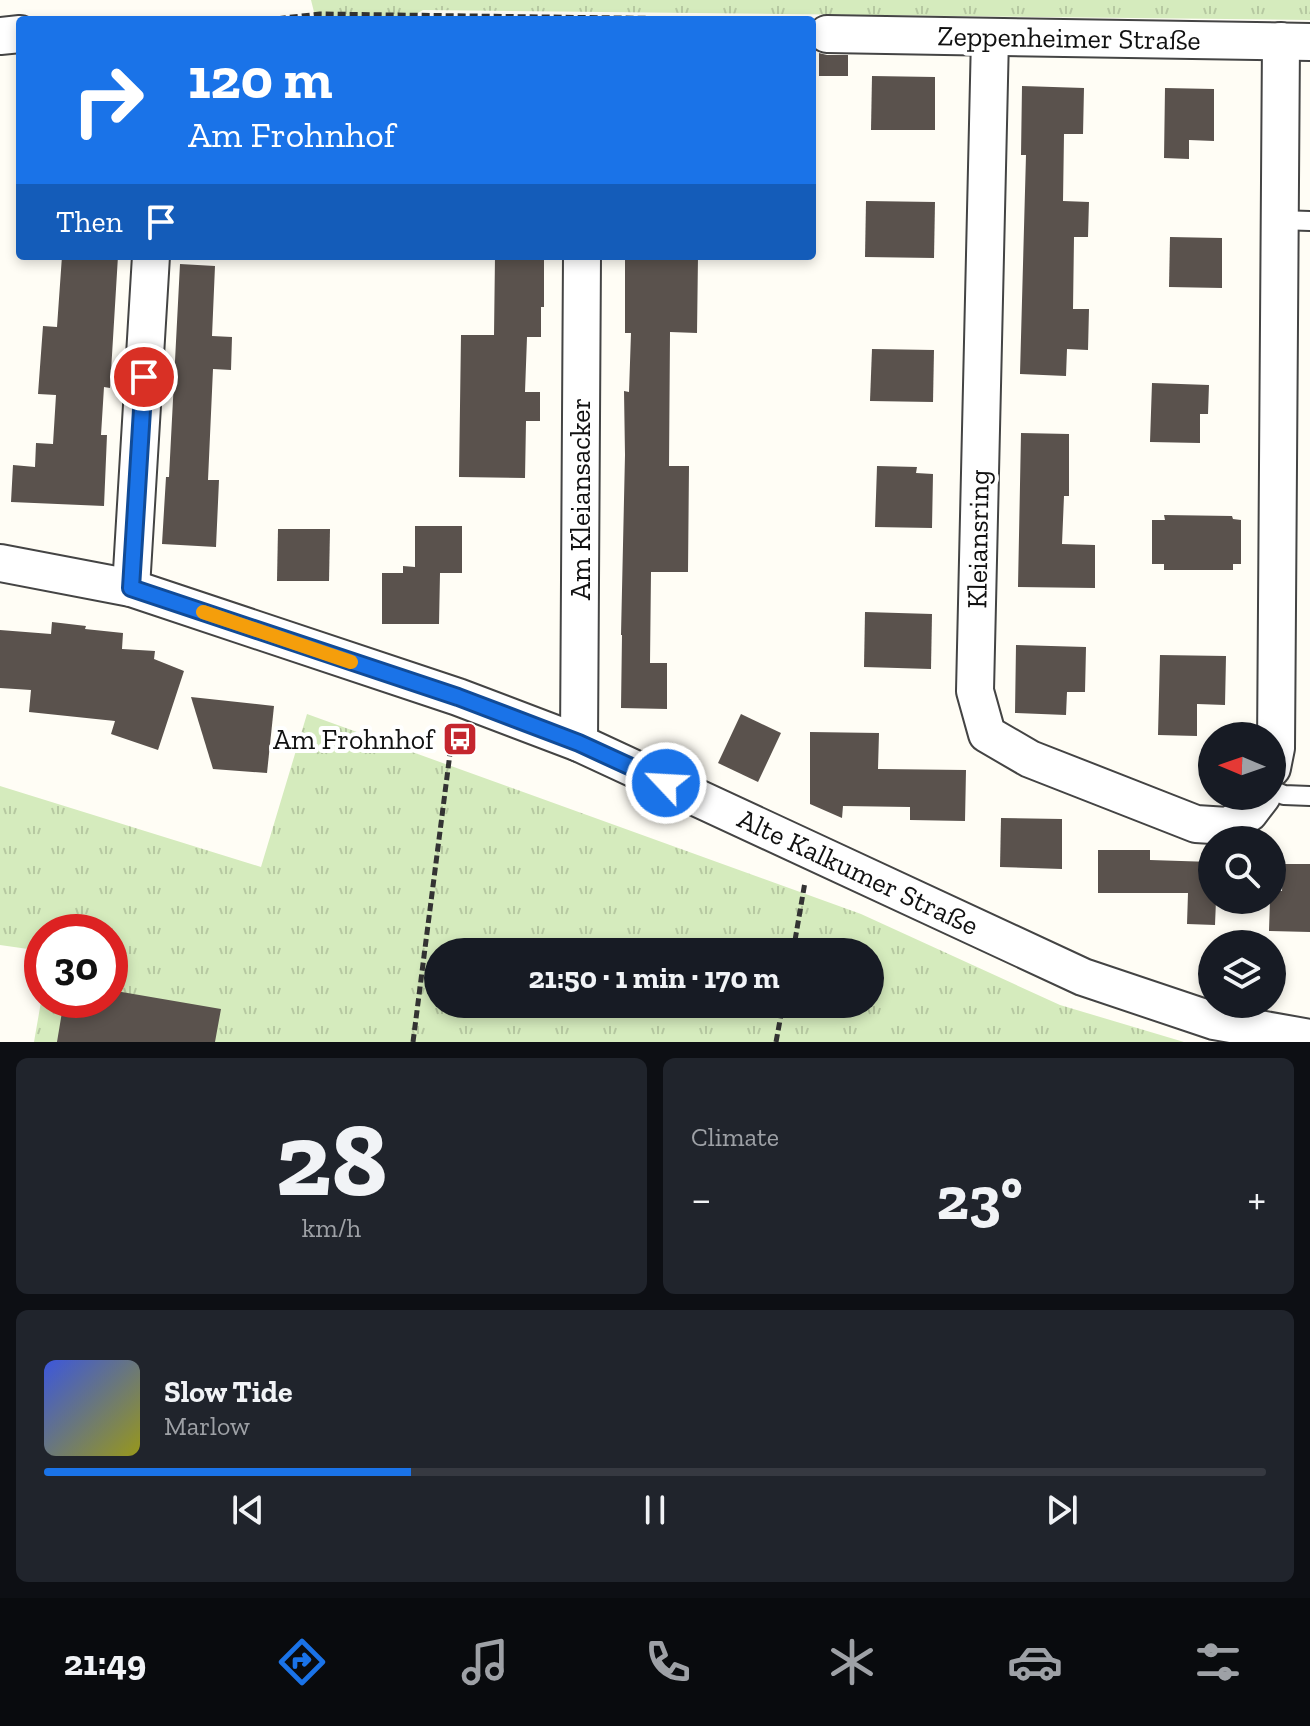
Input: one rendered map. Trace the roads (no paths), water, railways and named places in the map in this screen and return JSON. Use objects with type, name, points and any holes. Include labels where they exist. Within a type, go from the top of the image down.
[{"type":"street","name":"Zeppenheimer Straße","points":[[827,34],[1295,42]]},
{"type":"street","name":"Kleiansring","points":[[990,37],[975,691],[987,734],[1030,759],[1196,824],[1228,826],[1251,810]]},
{"type":"street","points":[[1277,722],[1295,220],[1295,42]]},
{"type":"street","points":[[131,588],[151,260]]},
{"type":"street","name":"Am Kleiansacker","points":[[579,743],[582,260]]},
{"type":"street","name":"Alte Kalkumer Straße","points":[[0,563],[131,588],[458,697],[579,743],[1083,977],[1214,1021],[1310,1038]]},
{"type":"lane","points":[[1286,795],[1310,796]]},
{"type":"place","name":"Am Frohnhof","points":[[460,739]]}]
